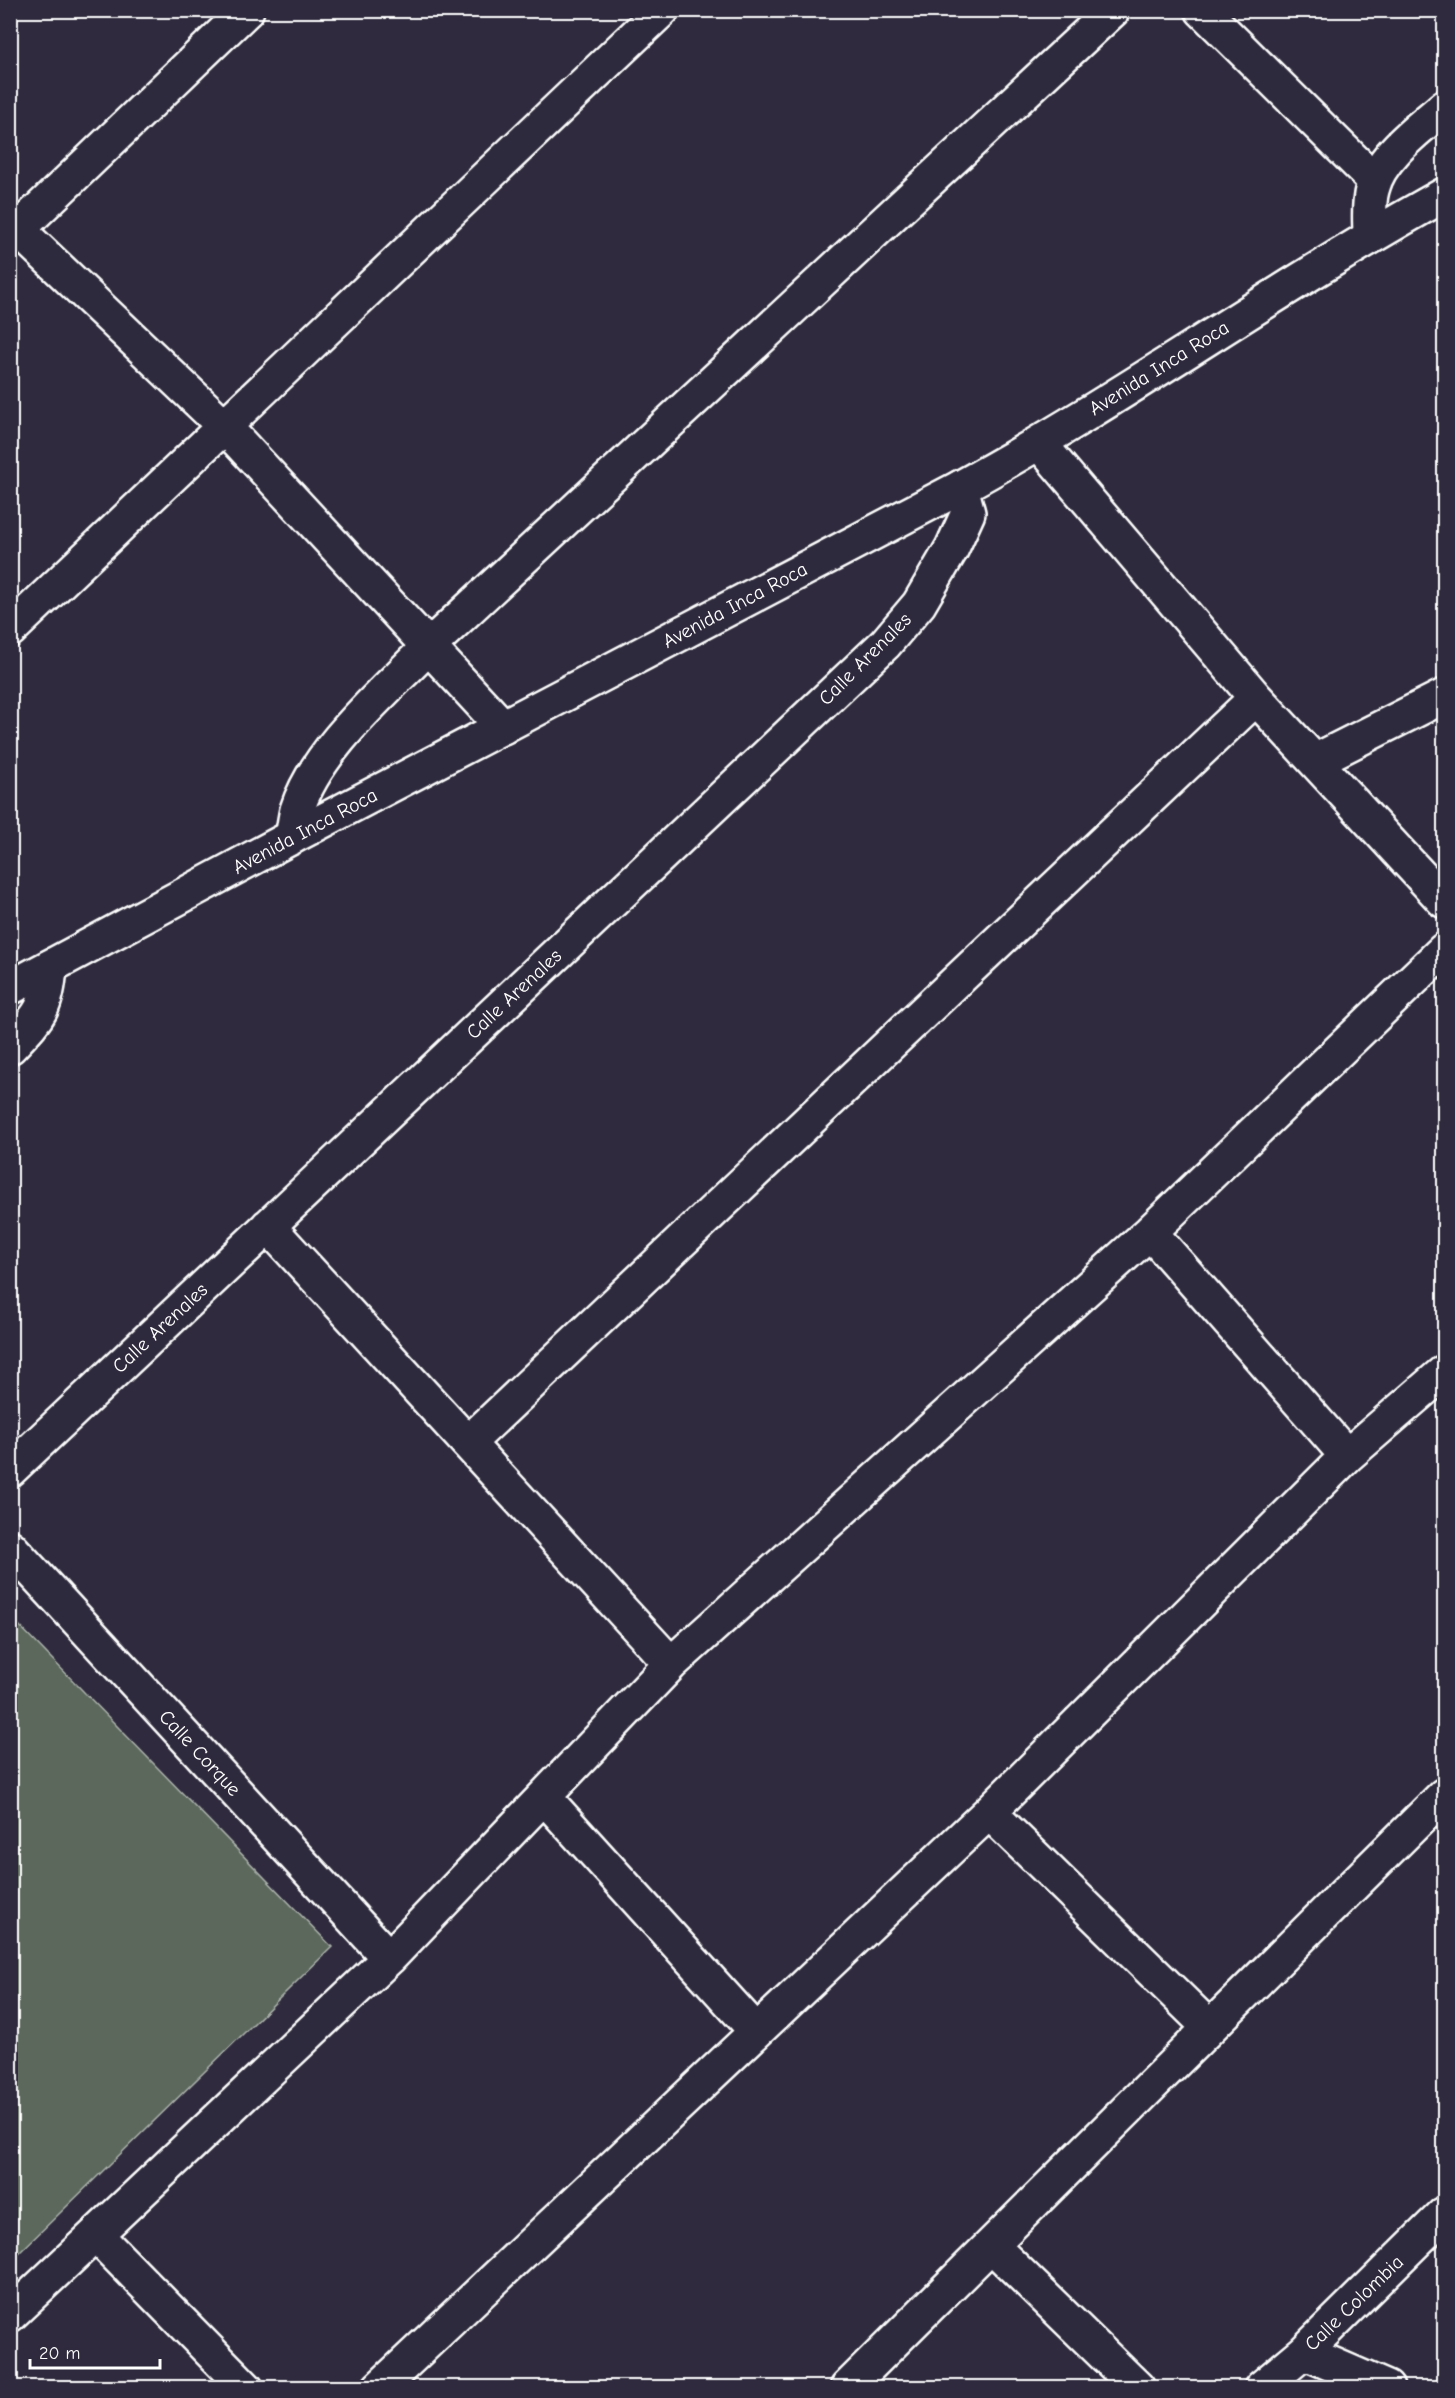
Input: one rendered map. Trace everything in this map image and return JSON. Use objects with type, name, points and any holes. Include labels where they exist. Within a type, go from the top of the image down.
[{"type":"street","points":[[247,10],[13,230],[224,425],[503,727]]},
{"type":"street","points":[[10,630],[662,10]]},
{"type":"street","points":[[292,837],[297,810],[310,781],[326,755],[429,646],[1113,10]]},
{"type":"street","points":[[1202,10],[1375,181]]},
{"type":"street","points":[[1370,236],[1371,198],[1375,181],[1394,151],[1444,107]]},
{"type":"street","name":"Avenida Inca Roca","points":[[10,988],[292,837],[961,488],[1040,444],[1370,236],[1444,195]]},
{"type":"street","points":[[1040,444],[1256,698],[1444,901]]},
{"type":"street","name":"Calle Arenales","points":[[10,1470],[885,644],[919,604],[952,548],[968,513],[961,488]]},
{"type":"street","points":[[1315,761],[1444,696]]},
{"type":"street","points":[[468,1443],[1256,698]]},
{"type":"street","points":[[16,2299],[96,2235],[389,1958],[671,1664],[1150,1232],[1444,950]]},
{"type":"street","points":[[10,1047],[39,1016],[48,995],[50,967]]},
{"type":"street","points":[[268,1226],[671,1664]]},
{"type":"street","points":[[1150,1232],[1347,1456]]},
{"type":"street","points":[[379,2388],[989,1812],[1347,1456],[1444,1372]]},
{"type":"street","name":"Calle Corque","points":[[10,1547],[389,1958]]},
{"type":"street","points":[[848,2388],[1444,1795]]},
{"type":"street","points":[[544,1797],[756,2031]]},
{"type":"street","points":[[989,1812],[1209,2027]]},
{"type":"street","name":"Calle Colombia","points":[[1261,2388],[1304,2352],[1444,2214]]},
{"type":"street","points":[[96,2235],[246,2388]]},
{"type":"street","points":[[992,2246],[1138,2388]]},
{"type":"street","points":[[1304,2352],[1387,2388]]},
{"type":"green space","points":[[10,1616],[332,1947],[16,2256],[10,2250]]}]
